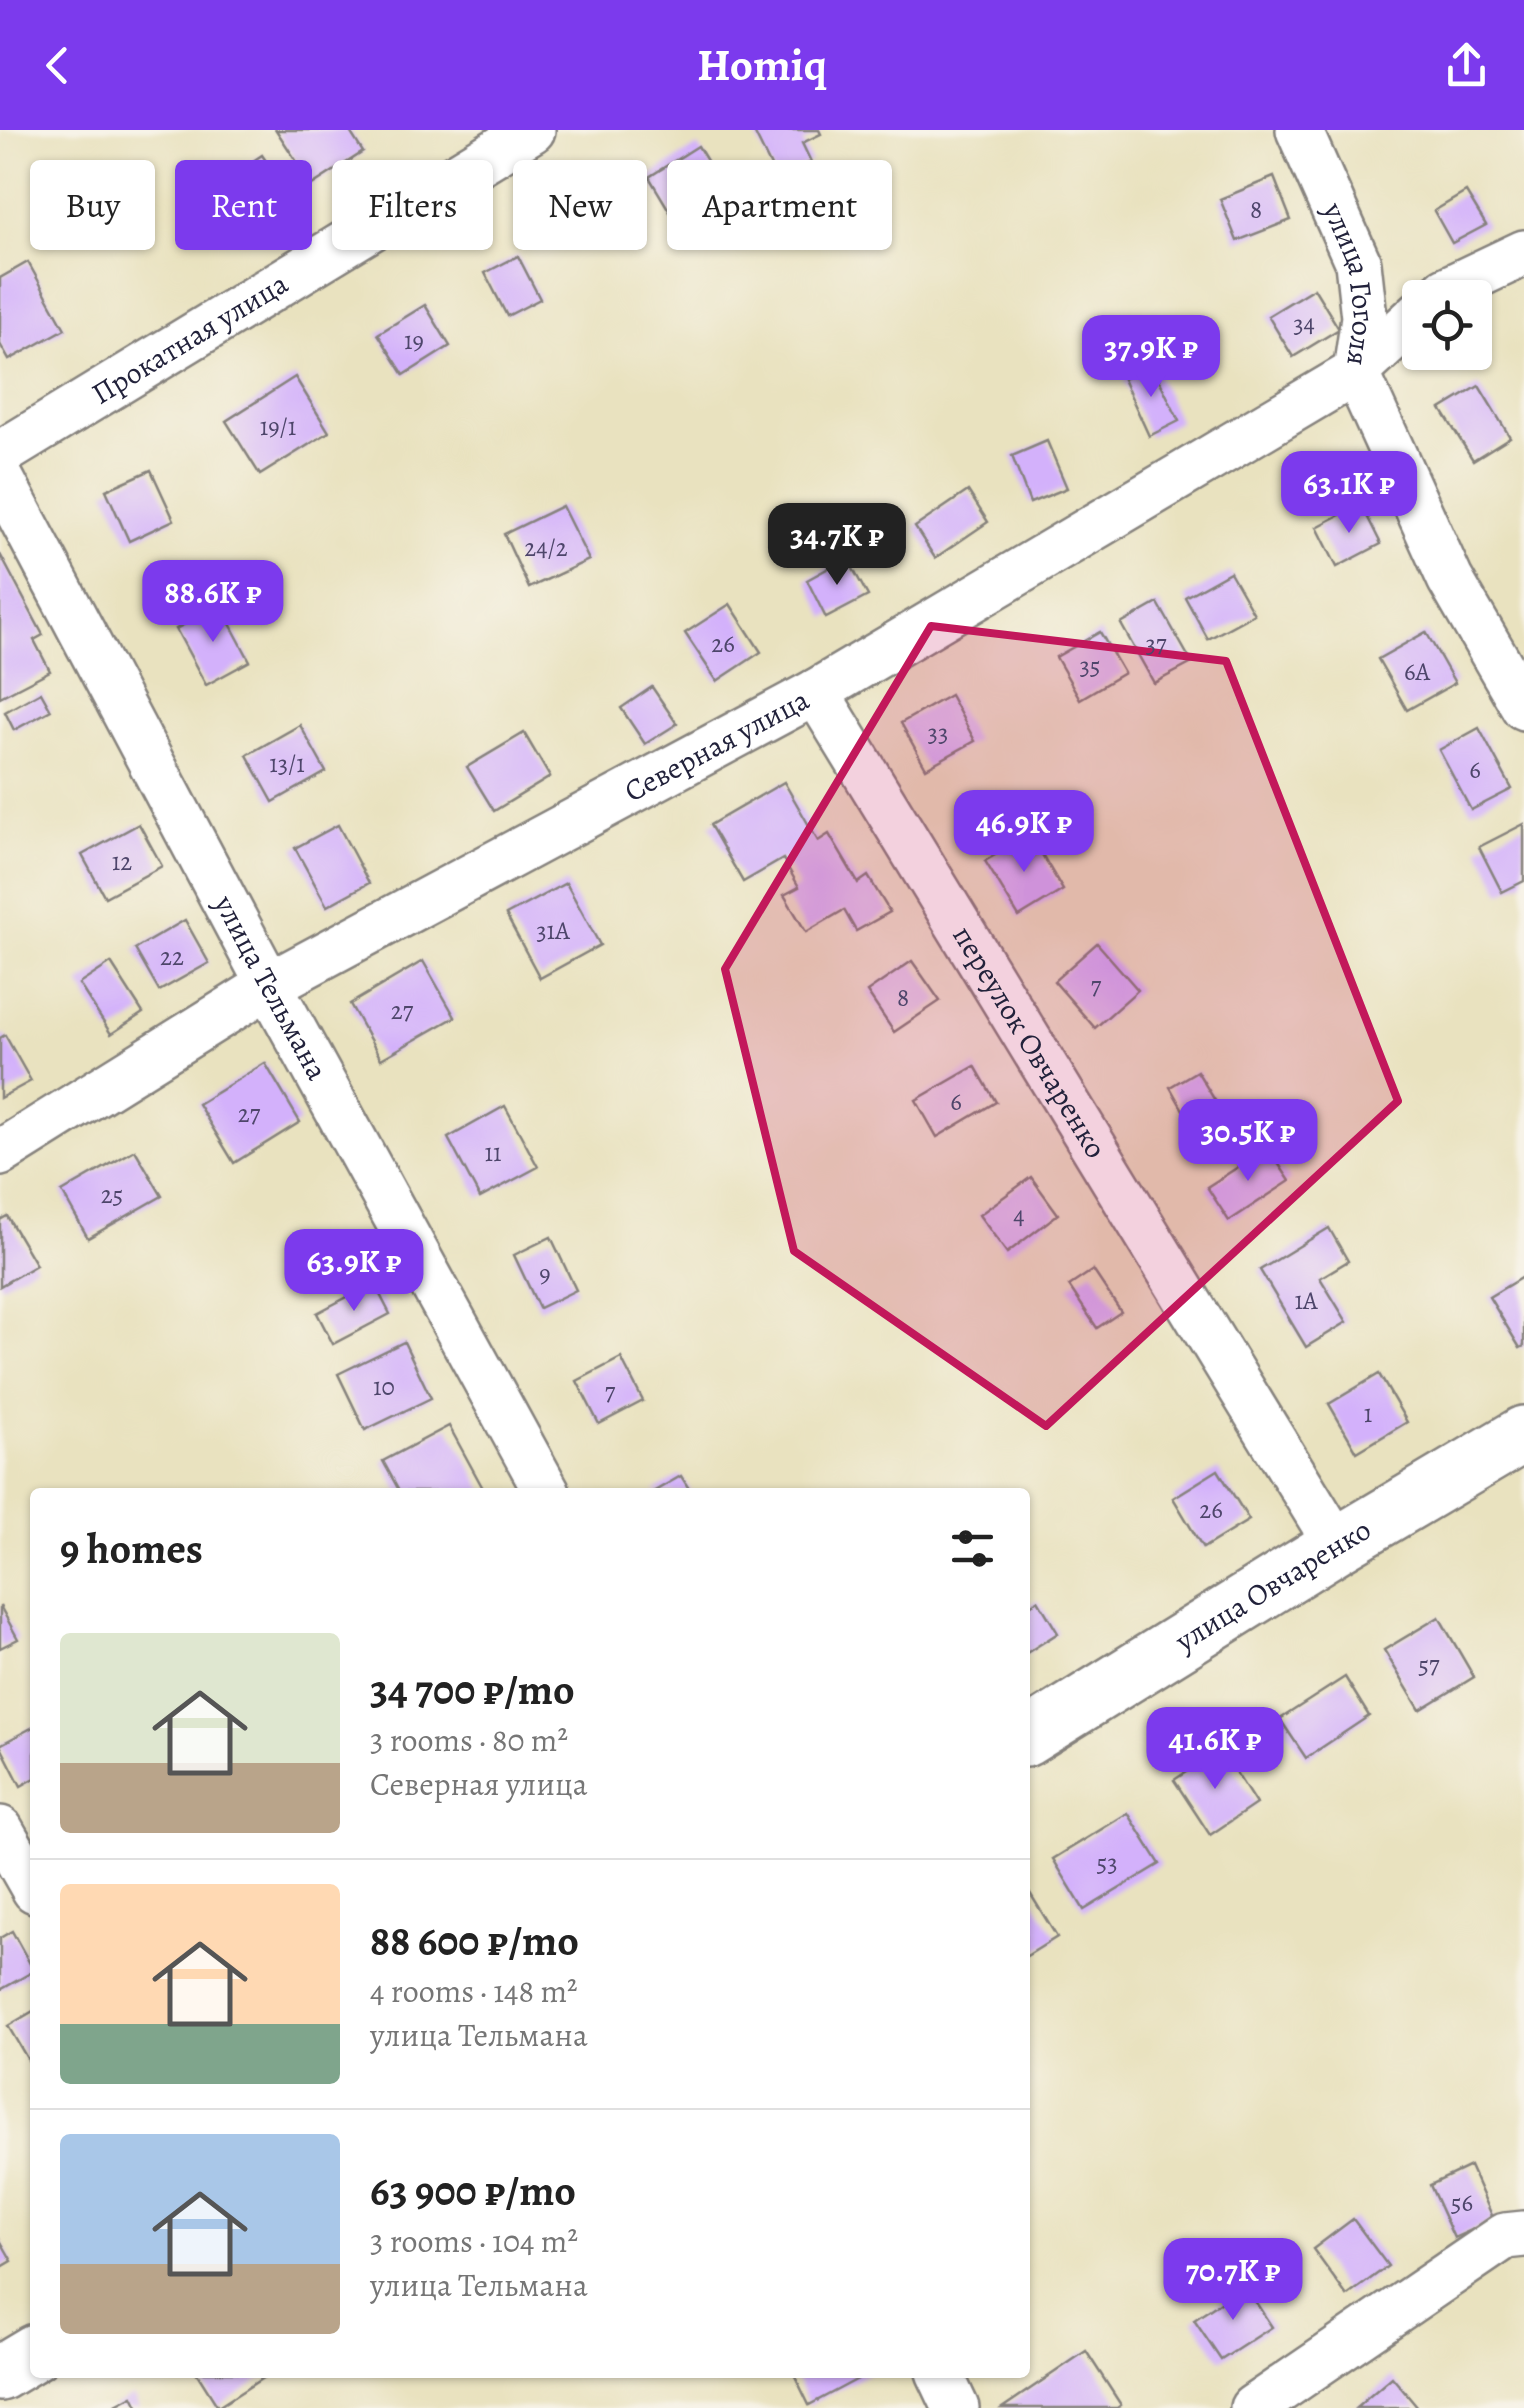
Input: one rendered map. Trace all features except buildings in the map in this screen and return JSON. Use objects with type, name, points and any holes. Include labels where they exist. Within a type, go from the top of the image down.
[{"type":"street","name":"Прокатная улица","points":[[0,454],[532,130]]},
{"type":"street","name":"улица Гоголя","points":[[1298,130],[1358,263],[1364,317],[1356,372],[1450,578],[1524,707]]},
{"type":"street","points":[[1467,280],[1524,252]]},
{"type":"street","name":"Северная улица","points":[[0,1153],[269,985],[816,692],[1356,372],[1402,330]]},
{"type":"street","name":"улица Тельмана","points":[[0,476],[269,985],[545,1488]]},
{"type":"street","name":"переулок Овчаренко","points":[[816,692],[1338,1545]]},
{"type":"street","name":"улица Овчаренко","points":[[1030,1736],[1524,1434]]},
{"type":"street","points":[[0,1829],[30,1881]]},
{"type":"street","points":[[1253,2408],[1505,2236],[1524,2234]]},
{"type":"street","points":[[0,2373],[30,2355]]},
{"type":"street","points":[[942,2378],[956,2408]]},
{"type":"highlighted area","points":[[931,626],[1226,661],[1398,1101],[1046,1426],[794,1251],[725,969]]}]
